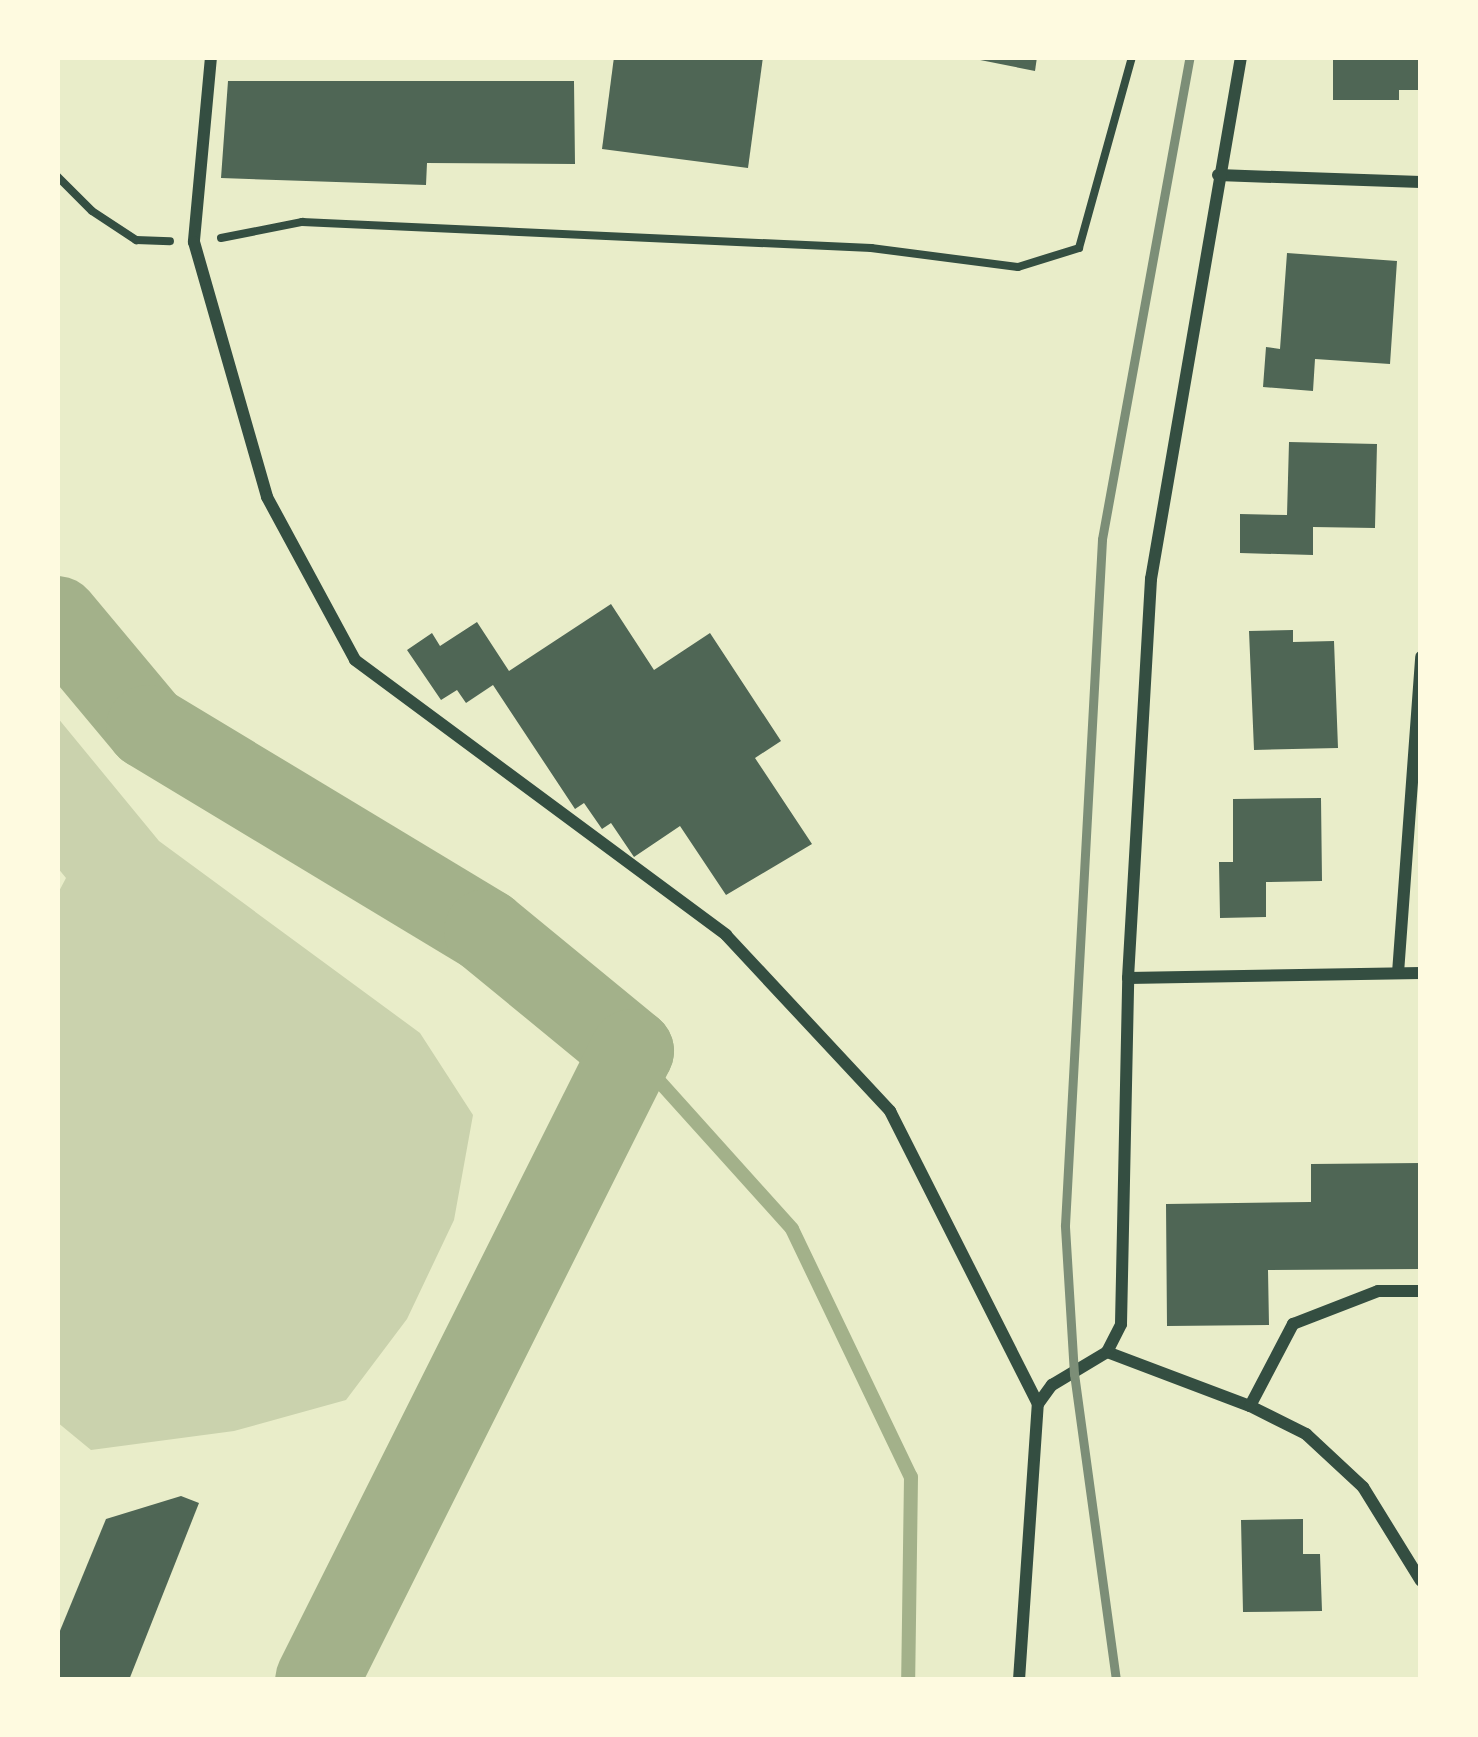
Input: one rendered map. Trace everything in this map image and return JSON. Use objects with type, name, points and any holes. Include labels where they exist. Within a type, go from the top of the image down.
[{"type":"street","points":[[212,57],[194,242],[267,497],[355,660],[726,934],[890,1112],[1038,1404],[1019,1680]]},
{"type":"street","points":[[1038,1404],[1052,1384],[1107,1352],[1121,1324],[1128,978],[1151,579],[1241,57]]},
{"type":"street","points":[[1218,175],[1421,182]]},
{"type":"street","points":[[1398,973],[1421,657]]},
{"type":"street","points":[[1128,978],[1421,973]]},
{"type":"street","points":[[1250,1406],[1293,1324],[1378,1291],[1421,1291]]},
{"type":"street","points":[[1107,1352],[1250,1406],[1306,1435],[1363,1487],[1421,1581]]},
{"type":"path","points":[[57,176],[92,211],[136,240],[194,242],[326,222],[871,248],[1018,267],[1079,248],[1132,57]]},
{"type":"green space","points":[[57,717],[159,841],[420,1033],[473,1115],[454,1220],[407,1319],[346,1400],[234,1431],[91,1450],[57,1422],[57,895],[66,878],[57,867]]},
{"type":"building","points":[[614,57],[763,57],[748,168],[602,149]]},
{"type":"building","points":[[965,57],[1037,57],[1035,71]]},
{"type":"building","points":[[1333,57],[1421,57],[1421,90],[1399,90],[1399,100],[1333,100]]},
{"type":"building","points":[[228,81],[574,81],[575,164],[427,163],[426,185],[221,178]]},
{"type":"building","points":[[1287,253],[1397,261],[1390,364],[1315,359],[1313,391],[1263,387],[1266,347],[1280,349]]},
{"type":"building","points":[[1289,442],[1377,444],[1375,528],[1313,527],[1313,555],[1240,553],[1240,514],[1287,515]]},
{"type":"building","points":[[611,604],[654,670],[710,633],[781,741],[755,758],[812,844],[726,895],[680,826],[634,857],[611,823],[602,829],[584,803],[575,809],[493,685],[466,703],[457,690],[441,700],[407,650],[432,633],[440,646],[477,622],[509,671]]},
{"type":"building","points":[[1293,630],[1293,642],[1334,641],[1338,748],[1254,750],[1249,631]]},
{"type":"building","points":[[1321,798],[1322,881],[1266,882],[1266,917],[1220,918],[1219,862],[1233,862],[1233,799]]},
{"type":"building","points":[[1421,1163],[1421,1269],[1268,1270],[1269,1325],[1167,1326],[1166,1204],[1311,1202],[1311,1164]]},
{"type":"building","points":[[181,1496],[199,1503],[129,1680],[57,1680],[57,1638],[106,1519]]},
{"type":"building","points":[[1303,1519],[1303,1554],[1320,1554],[1322,1611],[1243,1612],[1241,1520]]},
{"type":"waterway","points":[[57,618],[148,727],[486,931],[632,1051],[317,1680]]},
{"type":"waterway","points":[[632,1051],[792,1229],[911,1477],[908,1680]]},
{"type":"railway","points":[[1116,1680],[1074,1374],[1065,1225],[1102,539],[1190,57]]}]
